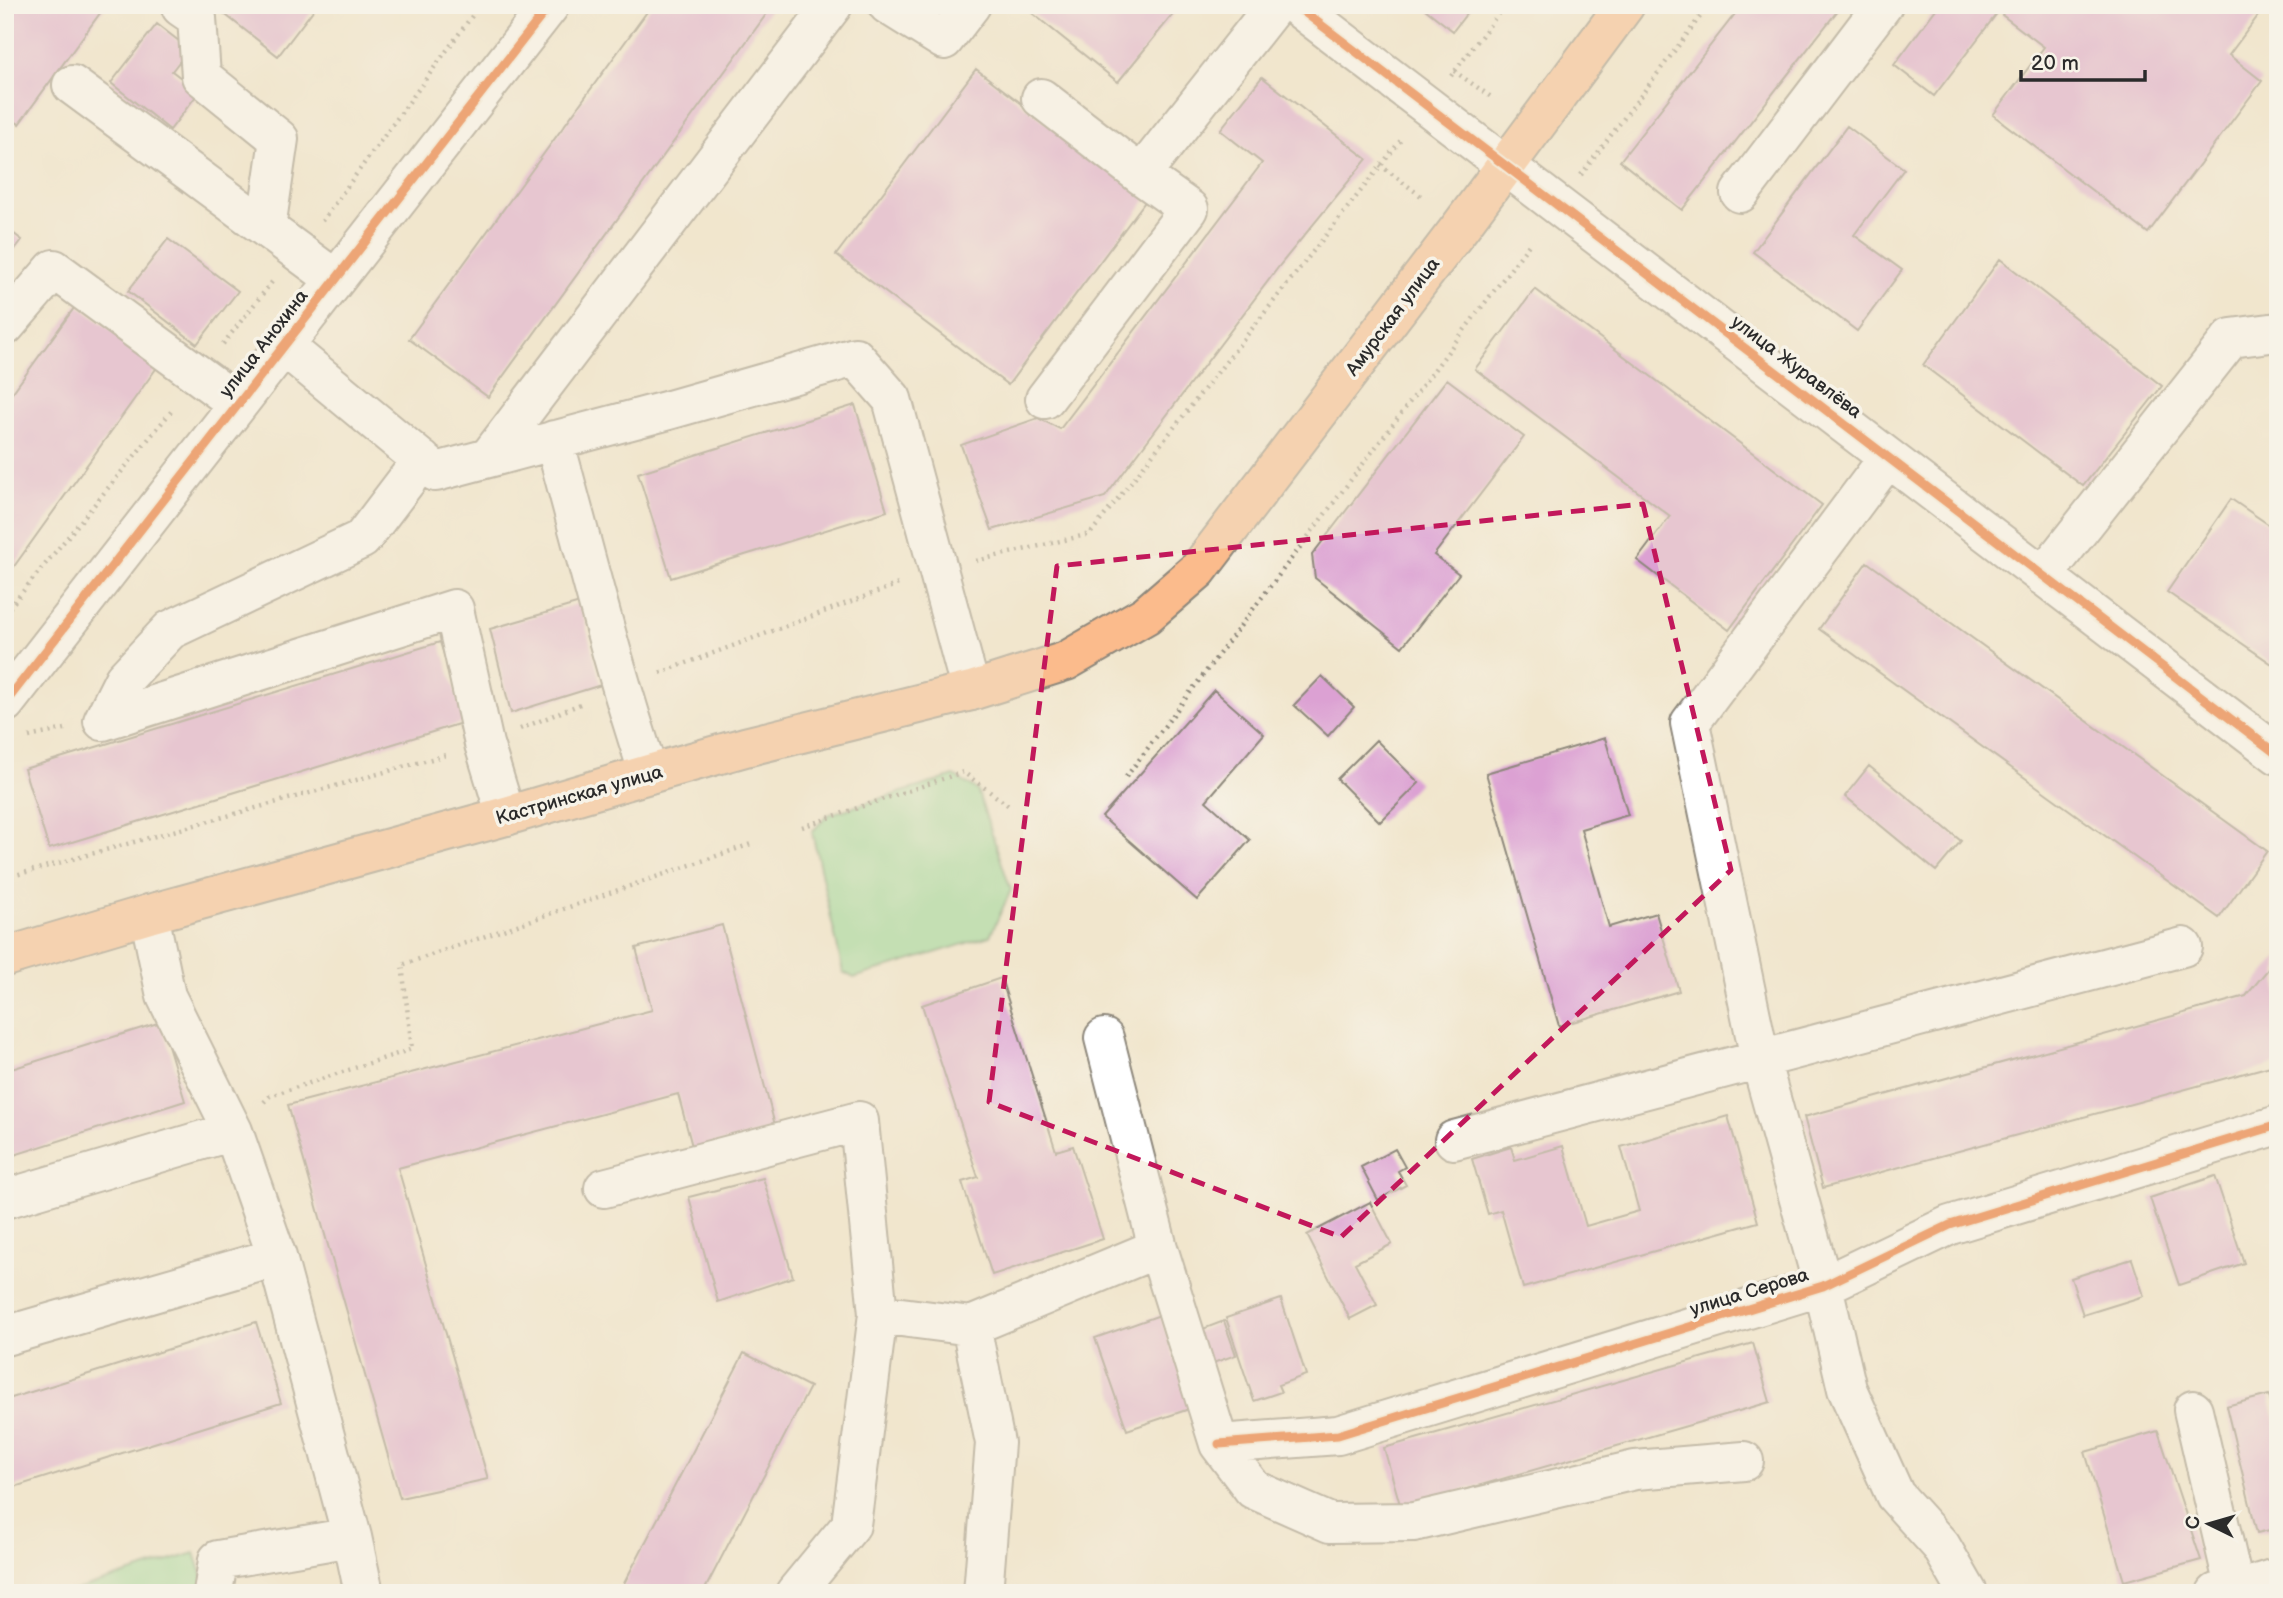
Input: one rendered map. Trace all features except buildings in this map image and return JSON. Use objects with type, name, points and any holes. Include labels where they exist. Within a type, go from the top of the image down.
[{"type":"main road","name":"Амурская улица","points":[[1146,615],[1198,570],[1506,166],[1625,5]]},
{"type":"main road","name":"Кастринская улица","points":[[5,957],[745,747],[971,691],[1066,661],[1146,615]]},
{"type":"street","points":[[182,5],[181,7],[197,18],[201,76],[279,139],[266,228]]},
{"type":"street","name":"улица Анохина","points":[[5,703],[550,5]]},
{"type":"street","points":[[489,457],[833,5]]},
{"type":"street","points":[[888,5],[944,40],[971,5]]},
{"type":"street","points":[[1141,175],[1275,5]]},
{"type":"street","name":"улица Журавлёва","points":[[1295,5],[2278,755]]},
{"type":"street","points":[[1740,193],[1883,5]]},
{"type":"street","points":[[72,85],[335,279]]},
{"type":"street","points":[[1041,98],[1189,209],[1045,399]]},
{"type":"street","points":[[5,326],[54,269],[238,404]]},
{"type":"street","points":[[2043,576],[2231,338],[2278,332]]},
{"type":"street","points":[[284,346],[436,472],[855,356],[891,398],[971,691]]},
{"type":"street","points":[[554,440],[620,688],[649,774]]},
{"type":"street","points":[[1888,458],[1690,723],[1760,1059],[1823,1286],[1847,1390],[1895,1495],[1941,1546],[1968,1593]]},
{"type":"street","points":[[103,721],[124,679],[170,630],[362,539],[422,460]]},
{"type":"street","points":[[103,721],[454,609],[484,744],[506,816]]},
{"type":"street","points":[[149,914],[166,996],[233,1131],[278,1257],[352,1537],[364,1593]]},
{"type":"street","points":[[1454,1140],[2183,947]]},
{"type":"street","points":[[1104,1038],[1158,1248],[1219,1444],[1253,1489],[1330,1523],[1414,1522],[1635,1470],[1744,1461]]},
{"type":"street","points":[[604,1188],[859,1121],[878,1314],[851,1525],[795,1593]]},
{"type":"street","name":"улица Серова","points":[[1219,1444],[1338,1435],[1823,1286],[1950,1225],[2278,1125]]},
{"type":"street","points":[[5,1199],[233,1131]]},
{"type":"street","points":[[878,1314],[971,1326],[1158,1248]]},
{"type":"street","points":[[5,1336],[278,1257]]},
{"type":"street","points":[[971,1326],[995,1443],[983,1593]]},
{"type":"street","points":[[2193,1410],[2226,1592],[2278,1577]]},
{"type":"street","points":[[213,1593],[218,1560],[352,1537]]},
{"type":"path","points":[[321,222],[480,5]]},
{"type":"path","points":[[1446,82],[1505,5]]},
{"type":"path","points":[[1577,181],[1709,5]]},
{"type":"path","points":[[1454,71],[1494,99]]},
{"type":"path","points":[[5,878],[484,744],[620,688],[937,570],[1090,534],[1401,140]]},
{"type":"path","points":[[1380,165],[1421,196]]},
{"type":"path","points":[[1126,777],[1531,242]]},
{"type":"path","points":[[222,345],[279,273]]},
{"type":"path","points":[[5,613],[179,402]]},
{"type":"path","points":[[18,739],[103,721]]},
{"type":"path","points":[[802,827],[963,772],[1009,806]]},
{"type":"path","points":[[233,1131],[270,1096],[412,1049],[402,965],[751,844]]},
{"type":"highlighted area","points":[[1643,504],[1731,870],[1341,1237],[989,1102],[1057,566]]},
{"type":"green space","points":[[954,776],[977,790],[1011,890],[990,936],[854,978],[843,972],[812,832],[827,815]]},
{"type":"green space","points":[[195,1553],[204,1580],[197,1593],[66,1593]]},
{"type":"cycle path","points":[[5,703],[550,5]]},
{"type":"cycle path","points":[[1295,5],[2278,755]]},
{"type":"cycle path","points":[[1219,1444],[1338,1435],[1823,1286],[1950,1225],[2278,1125]]}]
